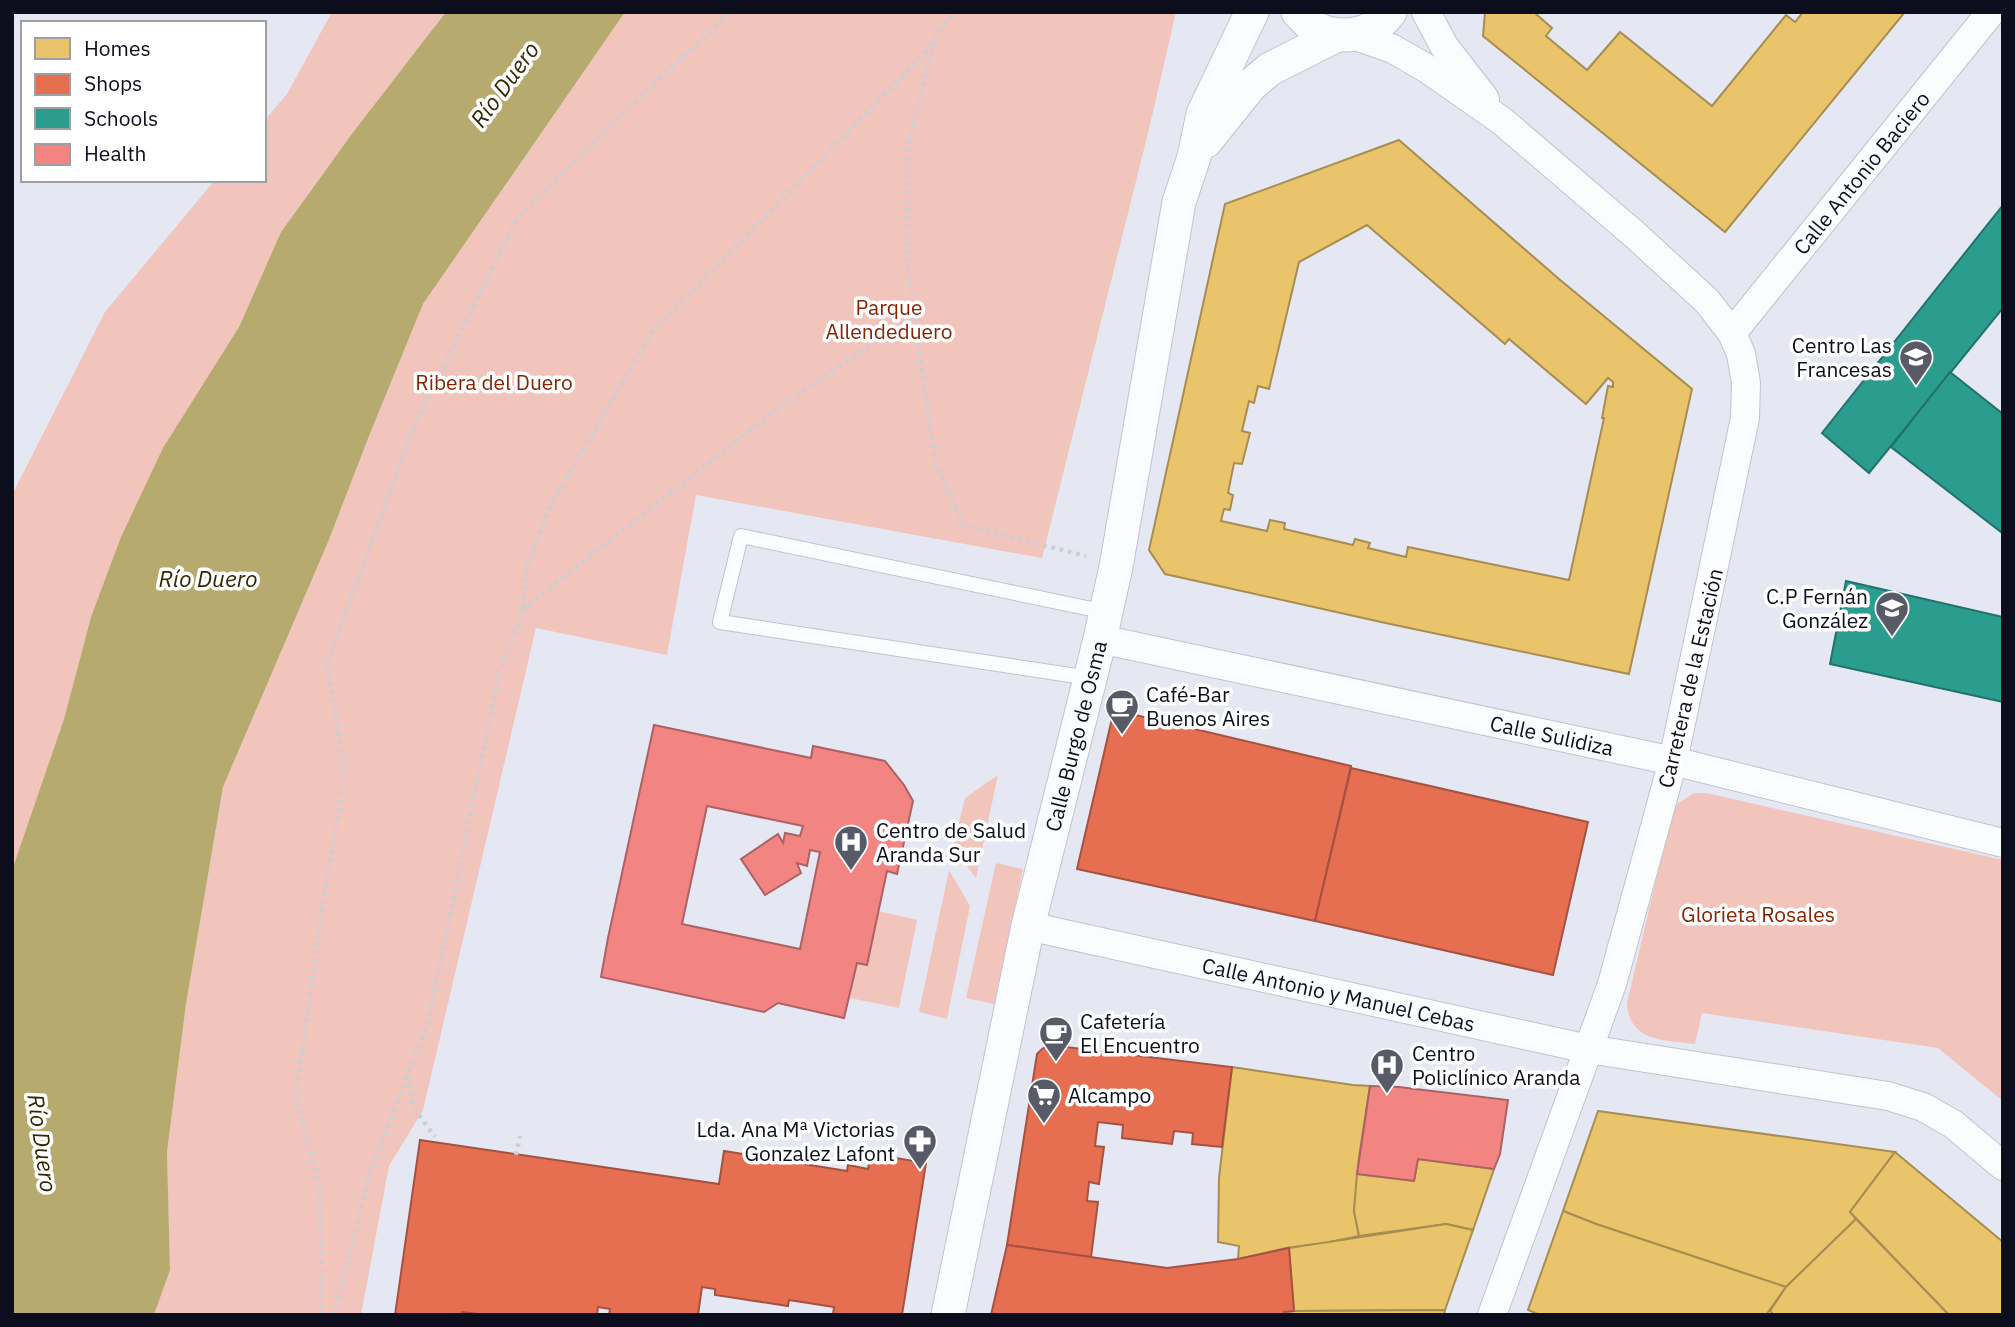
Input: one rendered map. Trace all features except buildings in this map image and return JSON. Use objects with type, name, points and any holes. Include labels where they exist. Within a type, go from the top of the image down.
[{"type":"street","name":"Calle Burgo de Osma","points":[[948,1315],[1028,926],[1116,567],[1179,202],[1194,157],[1203,114],[1252,12]]},
{"type":"street","points":[[1298,12],[1313,27],[1345,35]]},
{"type":"street","name":"Calle Burgo de Osma","points":[[1194,157],[1251,85],[1270,69],[1345,35],[1367,31],[1384,20],[1390,12]]},
{"type":"street","name":"Carretera de la Estación","points":[[1426,12],[1444,46],[1502,121]]},
{"type":"street","name":"Calle Antonio Baciero","points":[[1732,333],[1991,12]]},
{"type":"street","name":"Carretera de la Estación","points":[[1345,35],[1393,49],[1426,68],[1502,121],[1707,300],[1732,333],[1741,354],[1746,383],[1745,418],[1673,761],[1612,984],[1492,1315]]},
{"type":"street","name":"Calle Sulidiza","points":[[1103,626],[1673,761],[2003,843]]},
{"type":"street","name":"Calle Antonio y Manuel Cebas","points":[[1028,926],[1588,1049],[1888,1096],[1923,1107],[1953,1124],[2003,1166]]},
{"type":"lane","points":[[1090,678],[720,622],[741,536],[1103,626]]},
{"type":"path","points":[[12,18],[13,12]]},
{"type":"path","points":[[322,1315],[320,1187],[296,1097],[321,915],[345,774],[327,663],[414,426],[517,219],[645,92],[732,12]]},
{"type":"path","points":[[334,1315],[371,1170],[428,1023],[500,668],[524,608],[526,568],[549,509],[652,332],[924,54],[953,12]]},
{"type":"path","points":[[934,39],[907,149],[907,262],[935,462],[963,525],[1089,556],[1116,567]]},
{"type":"path","points":[[524,608],[788,401],[915,315]]},
{"type":"path","points":[[408,1074],[413,1107],[435,1137]]},
{"type":"path","points":[[516,1155],[520,1136]]},
{"type":"green space","points":[[332,12],[446,12],[354,131],[281,232],[239,327],[91,617],[64,719],[12,870],[12,495],[105,312],[213,182],[266,182],[266,119],[287,94]]},
{"type":"green space","name":"Parque Allendeduero","points":[[625,12],[1176,12],[1042,558],[696,495],[667,655],[536,628],[423,1110],[389,1166],[361,1315],[154,1315],[170,1270],[167,1152],[186,1004],[223,787],[323,554],[423,304]]},
{"type":"green space","points":[[998,775],[976,878],[953,847],[965,798]]},
{"type":"green space","name":"Glorieta Rosales","points":[[1694,793],[1706,793],[2003,860],[2003,1101],[1938,1048],[1702,1013],[1695,1044],[1660,1040],[1641,1032],[1629,1016],[1627,1003],[1671,816],[1677,804]]},
{"type":"green space","points":[[996,863],[1023,869],[994,1004],[966,998]]},
{"type":"green space","points":[[949,870],[970,906],[947,1019],[919,1012]]},
{"type":"green space","points":[[878,911],[917,920],[899,1008],[850,998],[857,963],[867,965]]},
{"type":"water","name":"Río Duero","points":[[446,12],[625,12],[423,304],[328,542],[223,787],[186,1004],[167,1152],[170,1270],[154,1315],[12,1315],[12,870],[64,719],[91,617],[121,537],[163,448],[239,327],[281,232],[354,131]]},
{"type":"place","name":"Centro Las Francesas","points":[[1916,387]]},
{"type":"place","name":"C.P Fernán González","points":[[1892,638]]},
{"type":"place","name":"Café-Bar Buenos Aires","points":[[1122,736]]},
{"type":"place","name":"Centro de Salud Aranda Sur","points":[[851,872]]},
{"type":"place","name":"Cafetería El Encuentro","points":[[1056,1063]]},
{"type":"place","name":"Centro Policlínico Aranda","points":[[1387,1095]]},
{"type":"place","name":"Alcampo","points":[[1044,1125]]},
{"type":"place","name":"Lda. Ana Mª Victorias Gonzalez Lafont","points":[[920,1171]]},
{"type":"park label","name":"Ribera del Duero","points":[[494,382]]}]
